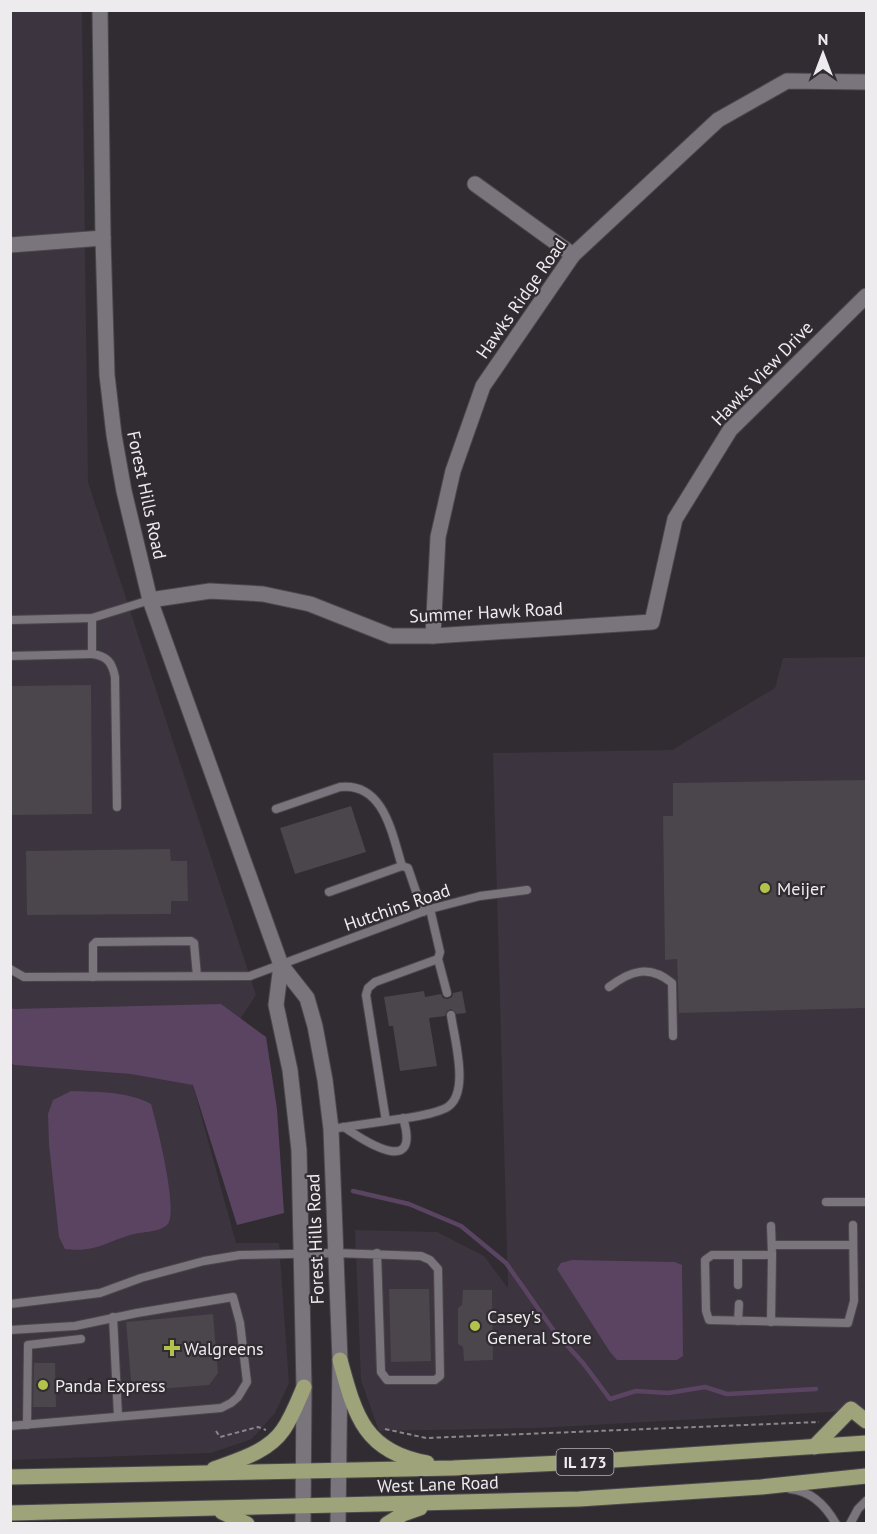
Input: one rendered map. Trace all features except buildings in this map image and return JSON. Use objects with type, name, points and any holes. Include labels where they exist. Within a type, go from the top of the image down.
[{"type":"main road","points":[[340,1360],[356,1411],[364,1427],[380,1446],[418,1462],[453,1468]]},
{"type":"main road","points":[[203,1474],[245,1457],[274,1439],[283,1430],[304,1387]]},
{"type":"main road","points":[[814,1447],[851,1409],[867,1421]]},
{"type":"main road","name":"West Lane Road","points":[[10,1478],[453,1468],[584,1462],[867,1443]]},
{"type":"main road","name":"West Lane Road","points":[[10,1512],[579,1499],[761,1487],[867,1476]]},
{"type":"main road","points":[[387,1524],[403,1514],[453,1503]]},
{"type":"main road","points":[[217,1509],[247,1524]]},
{"type":"street","name":"Forest Hills Road","points":[[100,10],[107,375],[124,491],[150,600],[281,965],[307,998],[338,1128],[335,1253],[340,1360],[338,1524]]},
{"type":"street","name":"Hawks Ridge Road","points":[[433,636],[438,537],[453,471],[483,386],[573,255],[718,120],[787,81],[867,82]]},
{"type":"street","points":[[475,184],[573,255]]},
{"type":"street","points":[[10,245],[103,238]]},
{"type":"street","name":"Hawks View Drive","points":[[652,622],[675,519],[730,430],[867,296]]},
{"type":"street","name":"Summer Hawk Road","points":[[150,600],[210,591],[263,594],[310,604],[391,636],[433,636],[652,622]]},
{"type":"street","name":"Forest Hills Road","points":[[281,965],[276,1005],[290,1070],[299,1150],[304,1387],[303,1524]]},
{"type":"lane","points":[[10,620],[92,618],[150,600]]},
{"type":"lane","points":[[92,618],[92,654]]},
{"type":"lane","points":[[10,656],[92,654],[103,656],[114,668],[117,807]]},
{"type":"lane","points":[[276,809],[340,787],[351,786],[364,790],[375,798],[387,820],[402,866]]},
{"type":"lane","points":[[329,892],[402,866],[408,868],[427,910],[440,952],[438,959],[447,993]]},
{"type":"lane","name":"Hutchins Road","points":[[10,969],[24,977],[250,975],[427,910],[480,896],[527,890]]},
{"type":"lane","points":[[93,977],[93,945],[96,942],[191,941],[194,943],[197,976]]},
{"type":"lane","points":[[387,1121],[366,995],[368,988],[375,982],[438,959]]},
{"type":"lane","points":[[609,987],[629,973],[641,972],[664,976],[672,983],[673,1036]]},
{"type":"lane","points":[[338,1128],[403,1118],[447,1107],[454,1101],[459,1092],[459,1074],[450,1015]]},
{"type":"lane","points":[[338,1128],[366,1143],[394,1153],[403,1149],[407,1140],[403,1118]]},
{"type":"lane","points":[[826,1202],[867,1202]]},
{"type":"lane","points":[[772,1256],[712,1255],[705,1260],[708,1320],[848,1323],[854,1301],[853,1225]]},
{"type":"lane","points":[[771,1226],[771,1322]]},
{"type":"lane","points":[[772,1245],[853,1245]]},
{"type":"lane","points":[[10,1304],[100,1293],[141,1278],[204,1261],[240,1255],[377,1253],[421,1256],[430,1260],[438,1269],[440,1376],[435,1380],[387,1380],[381,1372],[377,1253]]},
{"type":"lane","points":[[738,1256],[738,1285]]},
{"type":"lane","points":[[10,1330],[75,1326],[114,1317],[233,1297],[240,1323],[247,1382],[243,1392],[231,1404],[221,1408],[10,1426]]},
{"type":"lane","points":[[738,1321],[739,1304]]},
{"type":"lane","points":[[114,1317],[118,1416]]},
{"type":"lane","points":[[27,1425],[28,1345],[81,1339]]},
{"type":"lane","points":[[761,1487],[799,1490],[817,1500],[836,1524]]},
{"type":"lane","points":[[850,1524],[858,1509],[867,1501]]},
{"type":"path","points":[[382,1429],[388,1428],[410,1436],[426,1438],[840,1421]]},
{"type":"path","points":[[216,1431],[220,1437],[258,1427],[264,1428],[269,1434]]},
{"type":"shaded area","points":[[10,11],[82,11],[88,482],[256,995],[194,1089],[236,1243],[279,1243],[289,1383],[275,1413],[252,1439],[211,1453],[11,1460]]},
{"type":"shaded area","points":[[866,657],[866,1410],[538,1428],[379,1431],[361,1380],[355,1230],[437,1232],[484,1256],[508,1288],[493,753],[672,750],[775,688],[783,658]]},
{"type":"shaded area","points":[[221,1004],[266,1037],[277,1109],[284,1213],[237,1225],[193,1085],[131,1074],[14,1065],[11,1062],[11,1007],[13,1009]]},
{"type":"shaded area","points":[[71,1091],[122,1094],[151,1104],[162,1147],[171,1204],[170,1218],[163,1228],[132,1234],[91,1249],[65,1249],[59,1237],[48,1114],[53,1100]]},
{"type":"shaded area","points":[[572,1260],[675,1262],[682,1265],[683,1356],[677,1360],[617,1360],[557,1269],[561,1263]]},
{"type":"waterway","points":[[353,1191],[409,1204],[461,1226],[506,1263],[554,1331],[583,1363],[610,1399],[636,1391],[668,1393],[705,1387],[727,1394],[816,1389]]},
{"type":"place","name":"Meijer","points":[[765,888]]},
{"type":"place","name":"Casey's General Store","points":[[475,1326]]},
{"type":"place","name":"Walgreens","points":[[172,1348]]},
{"type":"place","name":"Panda Express","points":[[43,1385]]}]
